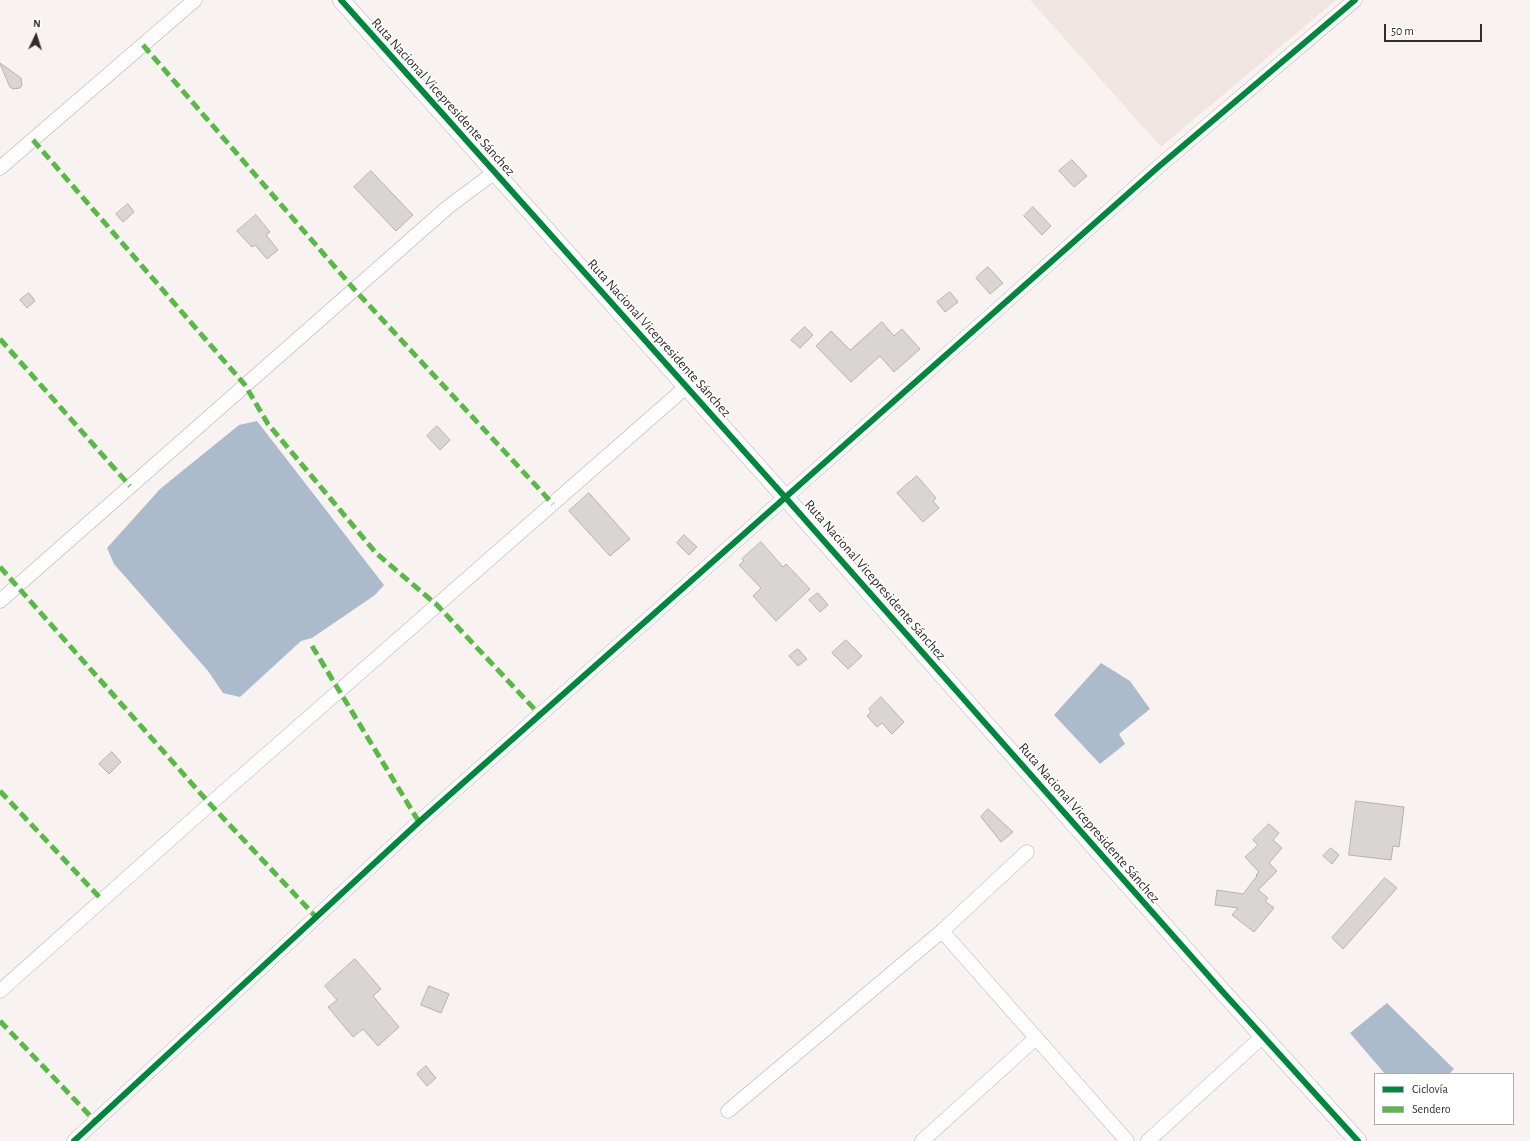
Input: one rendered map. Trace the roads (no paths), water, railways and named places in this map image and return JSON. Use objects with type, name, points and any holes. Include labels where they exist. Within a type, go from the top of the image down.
[{"type":"street","points":[[0,168],[195,0]]},
{"type":"street","name":"Ruta Nacional Vicepresidente Sánchez","points":[[341,0],[1358,1141]]},
{"type":"street","points":[[74,1141],[419,822],[1157,168],[1355,0]]},
{"type":"street","points":[[0,601],[442,212],[495,172]]},
{"type":"street","points":[[0,991],[216,799],[686,387]]},
{"type":"street","points":[[728,1111],[942,930],[1027,852]]},
{"type":"street","points":[[942,930],[1127,1141]]},
{"type":"street","points":[[1148,1141],[1263,1036]]},
{"type":"street","points":[[922,1141],[1036,1038]]},
{"type":"water","points":[[257,421],[384,585],[375,595],[312,638],[301,641],[240,697],[223,693],[208,671],[114,564],[107,548],[160,489],[239,425]]},
{"type":"water","points":[[1101,663],[1130,681],[1150,709],[1119,734],[1125,744],[1100,764],[1054,715]]},
{"type":"water","points":[[1387,1003],[1454,1069],[1450,1073],[1384,1073],[1350,1033]]}]
